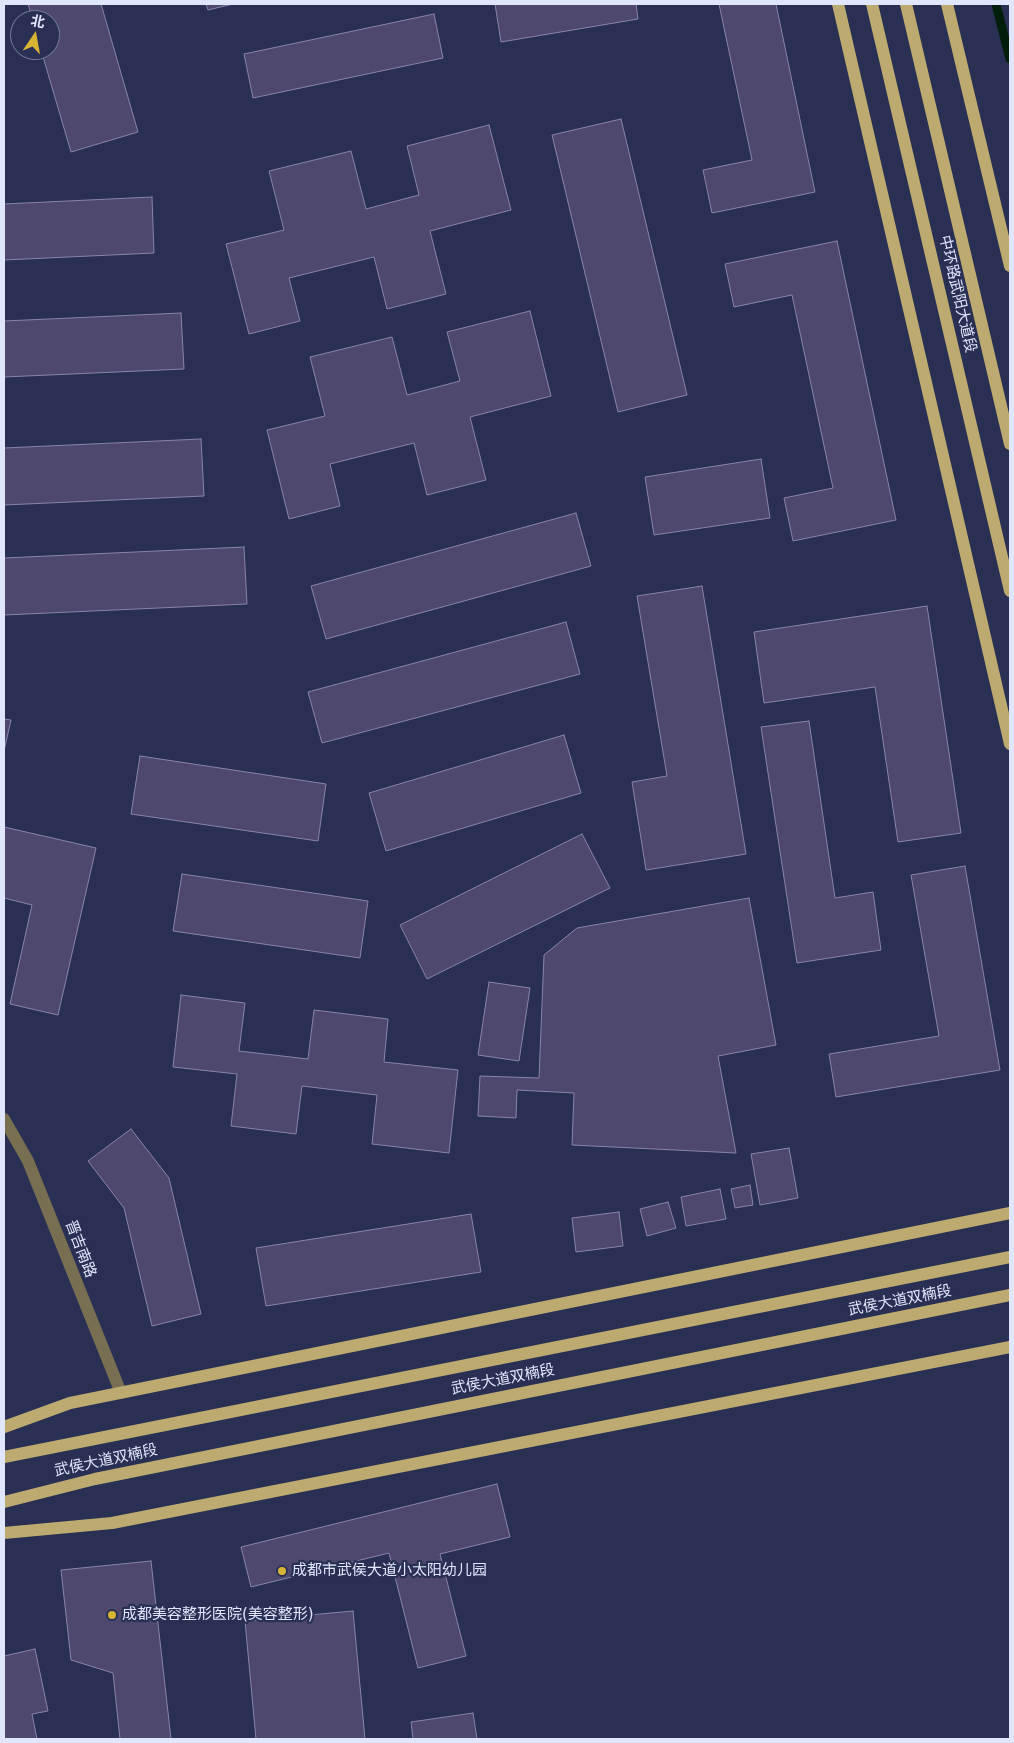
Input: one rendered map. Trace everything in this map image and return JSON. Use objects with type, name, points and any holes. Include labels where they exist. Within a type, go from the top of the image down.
[{"type":"main road","points":[[838,4],[1010,744]]},
{"type":"main road","name":"中环路武阳大道段","points":[[872,4],[1010,591]]},
{"type":"main road","name":"中环路武阳大道段","points":[[906,4],[1010,444]]},
{"type":"main road","points":[[947,4],[1010,266]]},
{"type":"main road","points":[[4,1426],[70,1402],[1010,1213]]},
{"type":"main road","name":"武侯大道双楠段","points":[[4,1457],[1010,1257]]},
{"type":"main road","name":"武侯大道双楠段","points":[[4,1502],[95,1479],[1010,1295]]},
{"type":"main road","points":[[4,1533],[112,1523],[1010,1347]]},
{"type":"street","name":"晋吉南路","points":[[4,1119],[28,1161],[120,1393]]},
{"type":"building","points":[[28,4],[101,4],[138,132],[71,152],[44,60],[60,60],[60,10],[30,10]]},
{"type":"building","points":[[206,4],[233,4],[208,10]]},
{"type":"building","points":[[495,4],[636,4],[638,19],[501,42]]},
{"type":"building","points":[[719,4],[776,4],[815,192],[712,213],[703,170],[752,160]]},
{"type":"building","points":[[434,14],[443,58],[253,98],[244,54]]},
{"type":"building","points":[[621,119],[687,395],[618,412],[552,135]]},
{"type":"building","points":[[489,125],[511,210],[430,231],[446,294],[387,309],[374,257],[289,278],[300,321],[249,334],[226,244],[284,230],[269,171],[351,151],[366,209],[419,195],[407,146]]},
{"type":"building","points":[[152,197],[154,253],[4,260],[4,204]]},
{"type":"building","points":[[837,241],[896,520],[793,541],[784,498],[833,488],[792,295],[734,307],[725,264]]},
{"type":"building","points":[[530,311],[551,396],[470,417],[486,480],[427,495],[414,443],[330,464],[340,506],[289,519],[267,430],[325,416],[310,357],[392,337],[407,395],[460,381],[447,332]]},
{"type":"building","points":[[181,313],[184,369],[4,377],[4,321]]},
{"type":"building","points":[[201,439],[204,496],[4,505],[4,448]]},
{"type":"building","points":[[761,459],[770,518],[654,535],[645,477]]},
{"type":"building","points":[[576,513],[591,566],[326,639],[311,586]]},
{"type":"building","points":[[244,547],[247,604],[4,615],[4,558]]},
{"type":"building","points":[[702,586],[746,854],[646,870],[632,782],[667,776],[637,596]]},
{"type":"building","points":[[927,606],[961,833],[898,842],[875,687],[764,703],[754,632]]},
{"type":"building","points":[[566,622],[580,674],[322,743],[308,692]]},
{"type":"building","points":[[4,719],[11,720],[4,751]]},
{"type":"building","points":[[809,721],[835,898],[873,892],[881,950],[797,963],[761,727]]},
{"type":"building","points":[[564,735],[581,793],[386,851],[369,793]]},
{"type":"building","points":[[140,756],[326,784],[318,841],[131,814]]},
{"type":"building","points":[[4,827],[96,848],[58,1015],[10,1004],[32,905],[4,898]]},
{"type":"building","points":[[582,834],[610,888],[427,979],[400,925]]},
{"type":"building","points":[[965,866],[1000,1070],[836,1097],[829,1054],[939,1036],[911,875]]},
{"type":"building","points":[[182,874],[368,901],[360,958],[173,931]]},
{"type":"building","points":[[749,898],[776,1045],[718,1056],[736,1153],[572,1145],[574,1093],[517,1090],[516,1118],[478,1116],[480,1076],[539,1078],[544,955],[577,928]]},
{"type":"building","points":[[489,982],[530,988],[519,1061],[478,1055]]},
{"type":"building","points":[[181,995],[245,1003],[239,1051],[308,1059],[314,1010],[388,1019],[384,1062],[458,1070],[449,1153],[372,1144],[377,1095],[302,1086],[296,1134],[231,1126],[237,1074],[173,1067]]},
{"type":"building","points":[[131,1129],[169,1178],[201,1314],[152,1326],[124,1208],[88,1161]]},
{"type":"building","points":[[789,1148],[798,1198],[760,1205],[751,1154]]},
{"type":"building","points":[[750,1185],[753,1205],[735,1208],[731,1189]]},
{"type":"building","points":[[720,1189],[726,1219],[686,1226],[681,1197]]},
{"type":"building","points":[[668,1202],[676,1228],[647,1236],[640,1209]]},
{"type":"building","points":[[619,1212],[623,1246],[576,1252],[572,1218]]},
{"type":"building","points":[[471,1214],[481,1272],[266,1306],[256,1248]]},
{"type":"building","name":"成都市武侯大道小太阳幼儿园","points":[[497,1484],[510,1537],[440,1554],[466,1656],[418,1668],[389,1553],[251,1587],[241,1547]]},
{"type":"building","name":"成都美容整形医院(美容整形)","points":[[151,1561],[171,1739],[120,1739],[113,1673],[71,1660],[61,1570]]},
{"type":"building","points":[[353,1611],[365,1739],[256,1739],[245,1621]]},
{"type":"building","points":[[35,1649],[48,1711],[32,1714],[37,1739],[4,1739],[4,1656]]},
{"type":"building","points":[[473,1713],[477,1739],[413,1739],[411,1722]]},
{"type":"waterway","points":[[996,4],[1010,59]]},
{"type":"place","name":"成都市武侯大道小太阳幼儿园","points":[[282,1571]]},
{"type":"place","name":"成都美容整形医院(美容整形)","points":[[112,1615]]}]
